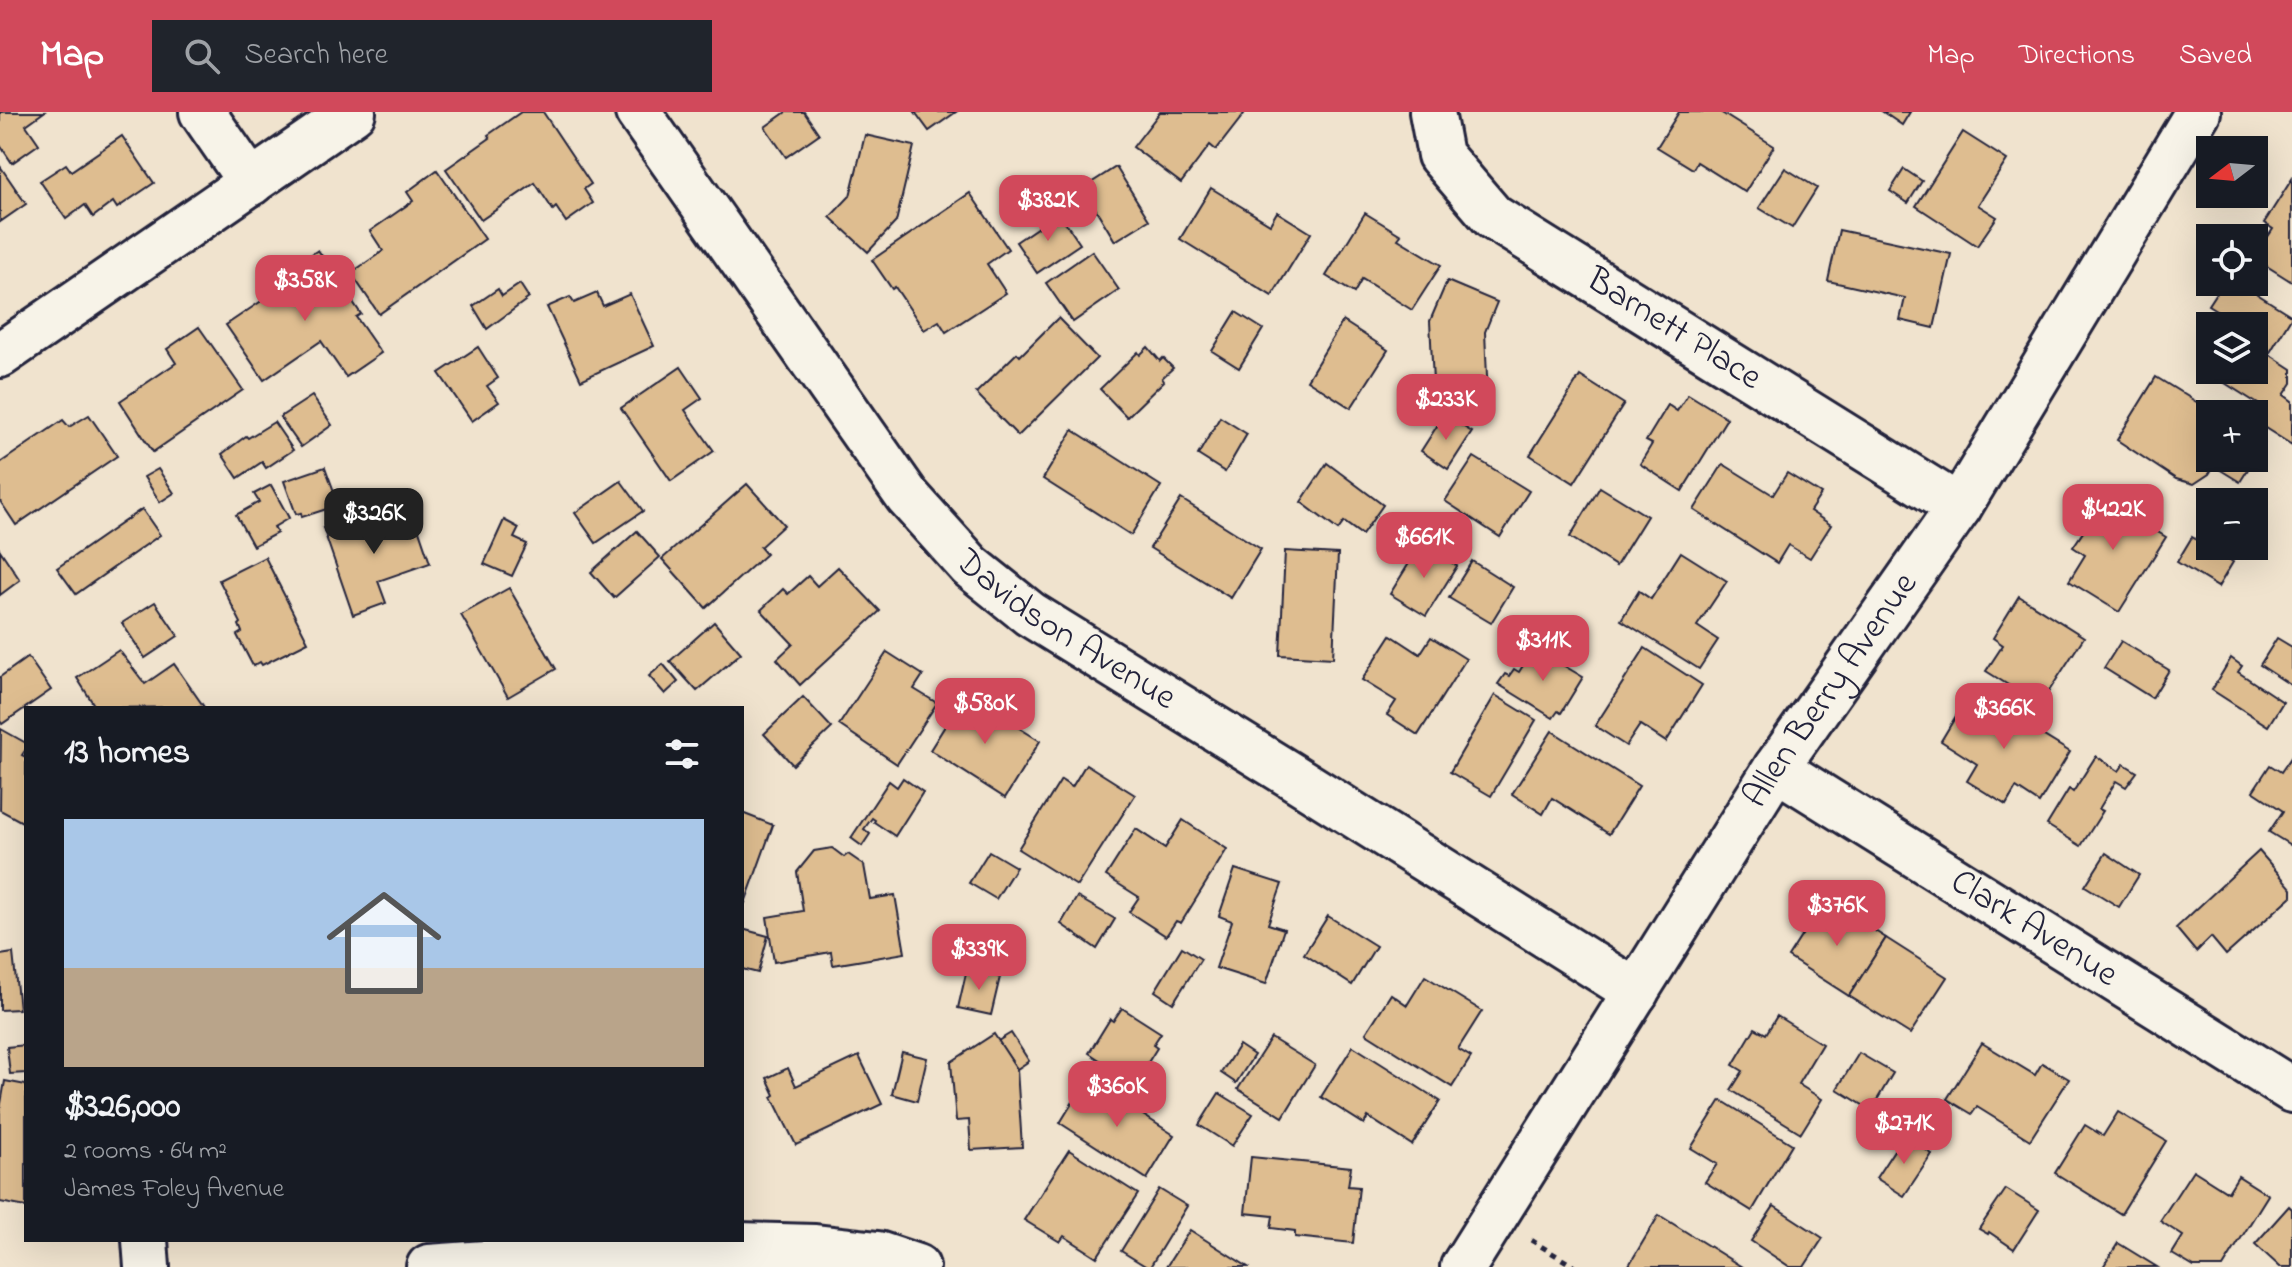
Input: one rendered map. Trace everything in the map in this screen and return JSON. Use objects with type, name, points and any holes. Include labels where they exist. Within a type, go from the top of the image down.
[{"type":"street","points":[[202,112],[251,183]]},
{"type":"street","points":[[0,355],[353,112]]},
{"type":"street","name":"Davidson Avenue","points":[[638,112],[907,496],[970,566],[1030,614],[1636,992]]},
{"type":"street","name":"Barnett Place","points":[[1432,112],[1440,155],[1493,217],[1959,507]]},
{"type":"street","name":"Allen Berry Avenue","points":[[1463,1267],[1776,768],[1959,507],[2198,112]]},
{"type":"street","name":"Clark Avenue","points":[[1776,768],[2289,1082]]},
{"type":"street","points":[[145,1242],[147,1267]]},
{"type":"street","points":[[429,1267],[739,1245],[815,1247],[878,1254],[917,1267]]},
{"type":"building","points":[[0,112],[44,112],[26,125],[39,144],[12,163],[0,145]]},
{"type":"building","points":[[521,112],[543,112],[591,184],[584,189],[593,203],[566,222],[556,207],[553,210],[535,183],[481,220],[446,169]]},
{"type":"building","points":[[786,112],[804,112],[819,134],[786,157],[765,127]]},
{"type":"building","points":[[915,112],[956,112],[929,131]]},
{"type":"building","points":[[1160,112],[1244,114],[1216,150],[1210,145],[1181,183],[1133,147]]},
{"type":"building","points":[[1679,112],[1720,112],[1774,146],[1745,192],[1697,162],[1693,169],[1657,147]]},
{"type":"building","points":[[1883,112],[1910,112],[1902,125]]},
{"type":"building","points":[[1963,132],[2007,160],[1978,205],[1997,217],[1977,246],[1916,206]]},
{"type":"building","points":[[865,135],[914,146],[896,222],[868,252],[830,217],[850,196]]},
{"type":"building","points":[[122,136],[154,183],[117,208],[113,202],[93,217],[85,205],[66,219],[40,181],[66,164],[71,171]]},
{"type":"building","points":[[0,166],[26,204],[0,222]]},
{"type":"building","points":[[1116,167],[1149,220],[1115,241],[1083,188]]},
{"type":"building","points":[[1785,168],[1817,188],[1792,228],[1759,208]]},
{"type":"building","points":[[1904,169],[1922,181],[1908,203],[1890,191]]},
{"type":"building","points":[[437,170],[485,239],[379,314],[351,273],[383,251],[370,231],[413,201],[407,192]]},
{"type":"building","points":[[2292,179],[2292,282],[2268,267],[2268,237],[2273,229],[2264,223]]},
{"type":"building","points":[[1211,188],[1270,224],[1277,212],[1311,233],[1272,296],[1180,239]]},
{"type":"building","points":[[970,193],[1008,249],[987,264],[1006,293],[946,332],[939,321],[924,330],[872,260]]},
{"type":"building","points":[[1059,213],[1080,244],[1037,273],[1016,242]]},
{"type":"building","points":[[1365,213],[1401,235],[1398,239],[1441,265],[1412,310],[1362,279],[1354,293],[1326,276]]},
{"type":"building","points":[[1839,230],[1951,254],[1934,328],[1900,320],[1905,298],[1828,281]]},
{"type":"building","points":[[318,250],[361,314],[356,317],[381,353],[346,377],[321,341],[264,380],[226,325],[297,277],[290,268]]},
{"type":"building","points":[[1092,251],[1119,290],[1073,322],[1046,283]]},
{"type":"building","points":[[1447,281],[1497,302],[1485,332],[1488,399],[1434,402],[1430,321]]},
{"type":"building","points":[[520,284],[529,298],[487,329],[473,306],[498,289],[502,296]]},
{"type":"building","points":[[597,293],[603,306],[630,294],[654,346],[581,380],[547,307],[570,297],[574,303]]},
{"type":"building","points":[[2214,296],[2260,296],[2292,316],[2269,354],[2292,369],[2292,383],[2284,395],[2292,401],[2292,445],[2268,430],[2268,400],[2252,400],[2226,384],[2268,384],[2268,312],[2219,312],[2208,305]]},
{"type":"building","points":[[1236,312],[1263,329],[1239,368],[1212,351]]},
{"type":"building","points":[[1058,318],[1097,358],[1018,436],[976,393]]},
{"type":"building","points":[[1343,321],[1388,350],[1351,408],[1307,380]]},
{"type":"building","points":[[199,327],[243,390],[153,452],[120,401],[176,363],[167,349]]},
{"type":"building","points":[[478,347],[498,378],[487,386],[499,402],[472,421],[439,373]]},
{"type":"building","points":[[1148,347],[1160,361],[1163,358],[1173,368],[1127,417],[1100,389],[1138,352],[1140,355]]},
{"type":"building","points":[[681,367],[702,398],[685,410],[714,451],[671,481],[621,408]]},
{"type":"building","points":[[1580,376],[1624,404],[1574,483],[1530,455]]},
{"type":"building","points":[[2156,377],[2196,402],[2196,472],[2210,472],[2194,484],[2176,479],[2117,440]]},
{"type":"building","points":[[1688,394],[1727,418],[1682,491],[1640,464],[1652,444],[1646,441],[1668,405],[1677,411]]},
{"type":"building","points":[[312,396],[332,425],[301,447],[280,417]]},
{"type":"building","points":[[89,415],[117,456],[16,525],[0,501],[0,463],[63,420],[69,427]]},
{"type":"building","points":[[1444,415],[1472,432],[1448,469],[1421,451]]},
{"type":"building","points":[[1220,417],[1247,434],[1225,472],[1198,455]]},
{"type":"building","points":[[274,422],[293,450],[266,468],[262,462],[238,478],[222,454],[246,436],[248,438]]},
{"type":"building","points":[[1073,430],[1161,486],[1131,535],[1043,479]]},
{"type":"building","points":[[1474,457],[1529,491],[1500,537],[1445,501]]},
{"type":"building","points":[[1327,463],[1383,505],[1362,535],[1344,522],[1338,530],[1301,502]]},
{"type":"building","points":[[1723,464],[1773,495],[1787,473],[1821,494],[1810,511],[1831,525],[1810,558],[1788,545],[1777,563],[1694,510]]},
{"type":"building","points":[[325,467],[339,505],[302,517],[301,513],[296,514],[284,481]]},
{"type":"building","points":[[158,469],[174,493],[160,502],[144,477]]},
{"type":"building","points":[[2224,472],[2246,472],[2240,482]]},
{"type":"building","points":[[621,481],[643,511],[596,543],[575,513]]},
{"type":"building","points":[[747,484],[784,525],[760,547],[766,554],[706,608],[662,559]]},
{"type":"building","points":[[271,485],[289,518],[274,527],[277,533],[253,546],[236,515],[259,502],[254,494]]},
{"type":"building","points":[[1600,487],[1647,516],[1616,566],[1570,537]]},
{"type":"building","points":[[2093,493],[2166,537],[2119,612],[2069,581],[2085,555],[2073,547],[2089,523],[2078,517]]},
{"type":"building","points":[[1181,499],[1261,549],[1231,598],[1150,548]]},
{"type":"building","points":[[142,509],[160,535],[76,594],[57,568]]},
{"type":"building","points":[[412,510],[430,563],[378,581],[386,603],[353,615],[323,528],[356,517],[359,529]]},
{"type":"building","points":[[504,520],[519,528],[514,538],[527,544],[512,576],[484,564]]},
{"type":"building","points":[[637,531],[660,557],[614,598],[591,572]]},
{"type":"building","points":[[2192,537],[2196,539],[2196,560],[2233,562],[2218,587],[2177,562]]},
{"type":"building","points":[[1421,544],[1457,566],[1426,616],[1390,594]]},
{"type":"building","points":[[0,550],[20,580],[0,595]]},
{"type":"building","points":[[1285,551],[1338,554],[1333,658],[1280,655]]},
{"type":"building","points":[[1681,552],[1727,581],[1697,626],[1718,640],[1699,669],[1621,620],[1639,591],[1651,599]]},
{"type":"building","points":[[265,557],[308,642],[262,665],[260,662],[253,666],[237,635],[242,632],[241,623],[219,580]]},
{"type":"building","points":[[1472,561],[1513,587],[1491,623],[1449,598]]},
{"type":"building","points":[[838,567],[880,611],[800,685],[777,659],[793,644],[761,610],[783,589],[788,594],[808,576],[817,586]]},
{"type":"building","points":[[509,588],[556,669],[508,697],[461,615]]},
{"type":"building","points":[[2019,596],[2084,637],[2040,705],[1986,671],[2003,645],[1993,638]]},
{"type":"building","points":[[155,602],[178,636],[145,658],[122,623]]},
{"type":"building","points":[[714,622],[741,653],[697,691],[670,661]]},
{"type":"building","points":[[1391,635],[1420,654],[1431,637],[1466,659],[1418,735],[1387,715],[1396,701],[1362,680]]},
{"type":"building","points":[[2277,638],[2292,647],[2292,686],[2260,665]]},
{"type":"building","points":[[2121,641],[2169,670],[2152,698],[2104,668]]},
{"type":"building","points":[[1534,648],[1583,677],[1561,713],[1558,711],[1553,718],[1498,684],[1505,674],[1509,676],[1514,669],[1519,672]]},
{"type":"building","points":[[1645,648],[1702,685],[1666,742],[1640,725],[1626,746],[1595,726]]},
{"type":"building","points":[[119,650],[145,684],[174,664],[203,706],[95,706],[77,678]]},
{"type":"building","points":[[887,652],[923,675],[914,689],[937,703],[897,764],[839,725]]},
{"type":"building","points":[[28,657],[51,690],[2,724],[0,677]]},
{"type":"building","points":[[2231,658],[2242,666],[2238,672],[2283,702],[2268,726],[2212,690]]},
{"type":"building","points":[[663,664],[678,682],[665,694],[649,676]]},
{"type":"building","points":[[1971,691],[2070,752],[2039,803],[2016,788],[2006,805],[1967,781],[1977,764],[1941,741]]},
{"type":"building","points":[[965,694],[1040,741],[1005,798],[930,750]]},
{"type":"building","points":[[1495,695],[1536,720],[1491,796],[1450,772]]},
{"type":"building","points":[[803,697],[832,728],[793,765],[764,734]]},
{"type":"building","points":[[1,729],[24,742],[24,823],[0,810]]},
{"type":"building","points":[[1552,731],[1639,786],[1609,834],[1552,798],[1543,814],[1512,794]]},
{"type":"building","points":[[2096,756],[2119,771],[2124,764],[2137,772],[2126,787],[2116,781],[2099,809],[2103,811],[2081,846],[2047,825],[2069,789],[2073,792]]},
{"type":"building","points":[[2292,756],[2292,846],[2269,832],[2283,811],[2253,791],[2270,765],[2281,772]]},
{"type":"building","points":[[1086,764],[1135,795],[1077,886],[1018,849],[1061,780],[1072,787]]},
{"type":"building","points":[[903,778],[923,792],[895,836],[872,818],[864,829],[870,834],[862,846],[851,838],[889,781],[897,787]]},
{"type":"building","points":[[744,814],[773,825],[744,903]]},
{"type":"building","points":[[1183,820],[1227,849],[1181,923],[1176,921],[1166,936],[1129,912],[1139,897],[1106,876],[1136,829],[1165,848]]},
{"type":"building","points":[[832,848],[864,865],[870,899],[895,895],[905,953],[833,965],[831,952],[774,962],[767,917],[803,911],[797,872],[814,851]]},
{"type":"building","points":[[989,851],[1016,867],[996,899],[969,883]]},
{"type":"building","points":[[2259,851],[2292,889],[2292,896],[2226,955],[2211,937],[2196,952],[2176,928]]},
{"type":"building","points":[[2106,853],[2139,875],[2119,907],[2085,886]]},
{"type":"building","points":[[1235,869],[1282,884],[1268,924],[1284,929],[1266,984],[1216,968],[1232,921],[1219,916]]},
{"type":"building","points":[[1077,897],[1115,919],[1097,949],[1061,924]]},
{"type":"building","points":[[1825,899],[1886,938],[1849,996],[1788,957]]},
{"type":"building","points":[[1328,916],[1376,946],[1352,985],[1304,954]]},
{"type":"building","points":[[744,930],[768,936],[758,973],[744,970]]},
{"type":"building","points":[[1886,938],[1947,977],[1910,1034],[1849,996]]},
{"type":"building","points":[[1182,947],[1201,959],[1173,1003],[1155,991]]},
{"type":"building","points":[[13,953],[19,1009],[0,1010],[0,955]]},
{"type":"building","points":[[967,969],[1000,977],[991,1015],[958,1008]]},
{"type":"building","points":[[1425,976],[1482,1011],[1458,1049],[1471,1057],[1452,1087],[1366,1033],[1391,994],[1407,1005]]},
{"type":"building","points":[[1122,1008],[1161,1033],[1153,1045],[1157,1048],[1135,1083],[1089,1053],[1110,1019],[1113,1021]]},
{"type":"building","points":[[1777,1016],[1822,1044],[1798,1084],[1822,1099],[1801,1133],[1731,1090],[1743,1071],[1733,1065],[1755,1028],[1766,1034]]},
{"type":"building","points":[[1011,1033],[1029,1061],[1017,1069],[998,1041]]},
{"type":"building","points":[[994,1034],[1017,1069],[1022,1147],[971,1150],[969,1120],[956,1121],[951,1062]]},
{"type":"building","points":[[1271,1038],[1315,1065],[1283,1117],[1238,1089]]},
{"type":"building","points":[[1982,1043],[2035,1075],[2042,1063],[2069,1079],[2030,1140],[1977,1107],[1972,1114],[1947,1099]]},
{"type":"building","points":[[24,1045],[24,1073],[10,1074],[7,1047]]},
{"type":"building","points":[[1239,1045],[1254,1055],[1236,1083],[1221,1073]]},
{"type":"building","points":[[1353,1046],[1440,1101],[1412,1145],[1368,1117],[1364,1124],[1321,1097]]},
{"type":"building","points":[[902,1052],[927,1058],[917,1101],[892,1094]]},
{"type":"building","points":[[1859,1053],[1893,1073],[1871,1110],[1837,1089]]},
{"type":"building","points":[[859,1056],[882,1104],[796,1145],[772,1097],[775,1095],[767,1078],[788,1068],[796,1086]]},
{"type":"building","points":[[1087,1079],[1174,1135],[1147,1179],[1060,1123]]},
{"type":"building","points":[[5,1081],[24,1085],[24,1207],[0,1202],[0,1109]]},
{"type":"building","points":[[1219,1093],[1253,1114],[1232,1146],[1199,1125]]},
{"type":"building","points":[[1721,1100],[1792,1144],[1752,1211],[1705,1182],[1717,1164],[1691,1148]]},
{"type":"building","points":[[2118,1112],[2166,1141],[2121,1214],[2055,1173],[2085,1125],[2103,1136]]},
{"type":"building","points":[[1904,1135],[1932,1154],[1904,1196],[1876,1178]]},
{"type":"building","points":[[1069,1150],[1138,1194],[1097,1257],[1064,1236],[1060,1242],[1024,1220]]},
{"type":"building","points":[[1251,1157],[1351,1167],[1348,1186],[1359,1187],[1353,1243],[1295,1237],[1295,1231],[1271,1228],[1273,1216],[1245,1213]]},
{"type":"building","points":[[2193,1170],[2228,1192],[2238,1176],[2268,1195],[2223,1267],[2194,1267],[2172,1254],[2183,1236],[2160,1221]]},
{"type":"building","points":[[1159,1189],[1187,1206],[1150,1267],[1147,1267],[1121,1251]]},
{"type":"building","points":[[2006,1189],[2039,1210],[2014,1249],[1979,1229]]},
{"type":"building","points":[[1774,1206],[1823,1238],[1804,1267],[1790,1267],[1751,1241]]},
{"type":"building","points":[[2289,1206],[2292,1209],[2292,1267],[2280,1267],[2255,1244]]},
{"type":"building","points":[[1659,1215],[1742,1267],[1629,1265]]},
{"type":"building","points":[[1190,1230],[1248,1267],[1166,1267]]},
{"type":"building","points":[[2118,1243],[2157,1267],[2103,1267]]}]
